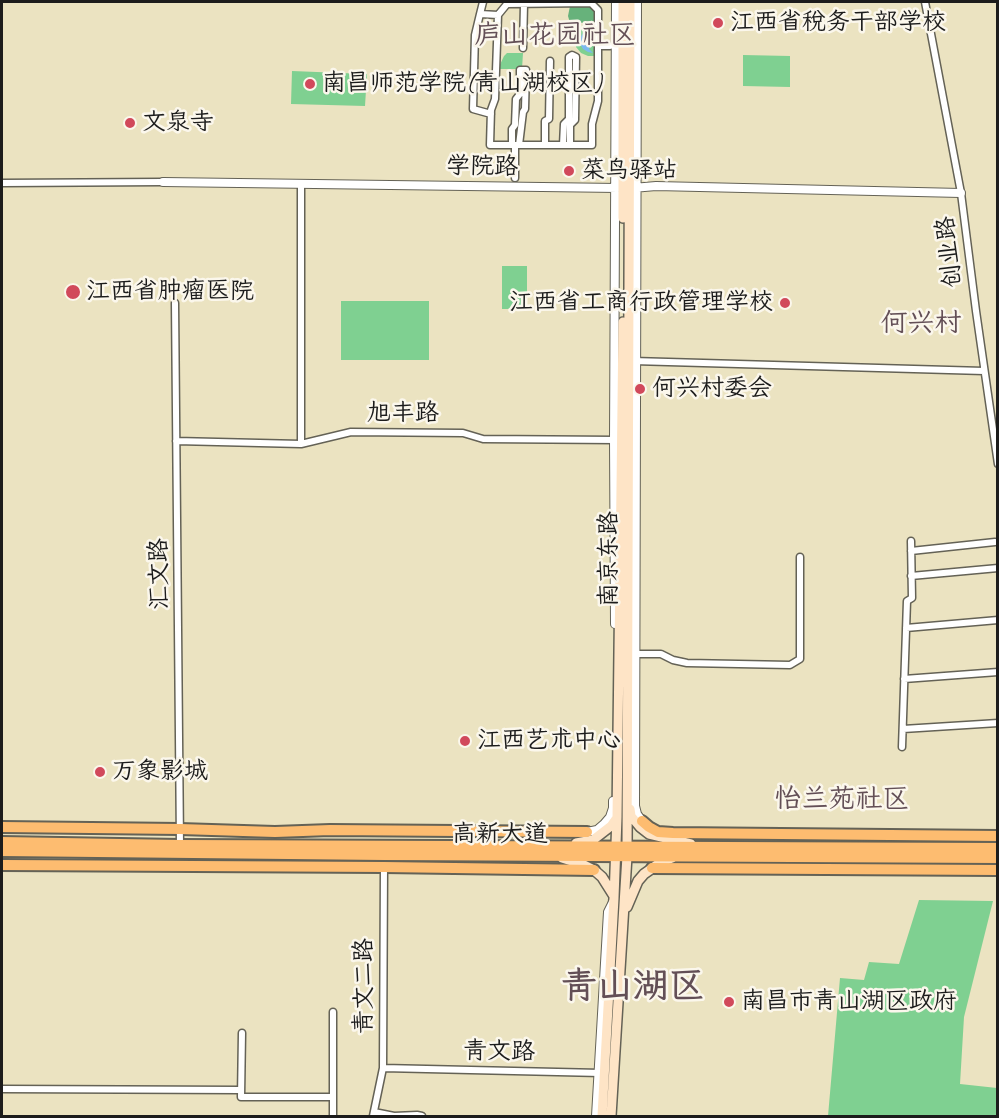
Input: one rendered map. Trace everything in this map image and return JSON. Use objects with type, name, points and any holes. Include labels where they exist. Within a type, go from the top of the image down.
[{"type":"main road","name":"南京东路","points":[[602,1116],[614,898],[628,793],[622,440],[633,361],[626,188],[623,2]]},
{"type":"main road","name":"南京东路","points":[[613,1116],[606,1073],[619,985],[624,915],[622,851],[617,817],[630,2]]},
{"type":"main road","points":[[628,793],[631,816],[649,834],[702,847]]},
{"type":"main road","points":[[554,851],[593,840],[611,826],[617,817]]},
{"type":"main road","points":[[642,821],[658,832],[673,833],[998,836]]},
{"type":"main road","points":[[2,827],[275,832],[330,830],[587,832]]},
{"type":"main road","name":"高新大道","points":[[3,846],[180,845],[554,851],[622,851],[702,847],[998,848]]},
{"type":"main road","name":"高新大道","points":[[3,846],[384,855],[554,851]]},
{"type":"main road","points":[[554,851],[594,870],[602,877],[614,898]]},
{"type":"main road","name":"高新大道","points":[[622,851],[677,856],[998,858]]},
{"type":"main road","points":[[624,915],[638,881],[661,862],[677,856]]},
{"type":"main road","points":[[2,865],[594,870]]},
{"type":"main road","points":[[652,868],[998,870]]},
{"type":"street","points":[[483,2],[475,35],[473,109],[491,114]]},
{"type":"street","points":[[591,2],[598,10],[598,101],[592,124],[592,145],[490,145],[491,114],[495,99],[498,15],[507,4],[512,3],[591,2]]},
{"type":"street","points":[[616,2],[626,188]]},
{"type":"street","points":[[626,188],[638,2]]},
{"type":"street","name":"创业路","points":[[925,2],[961,193],[998,464]]},
{"type":"street","points":[[523,48],[524,4]]},
{"type":"street","points":[[480,14],[498,15]]},
{"type":"street","points":[[598,46],[610,46]]},
{"type":"street","points":[[572,55],[576,57],[575,120],[570,125],[566,145],[564,124],[568,119],[569,57],[572,55]]},
{"type":"street","points":[[545,145],[545,121],[549,119],[550,61]]},
{"type":"street","points":[[515,145],[525,109],[526,70],[520,70],[520,94],[516,99],[515,125],[512,129],[515,145],[515,178]]},
{"type":"street","name":"学院路","points":[[2,183],[163,182],[626,188],[656,186],[961,193]]},
{"type":"street","points":[[301,184],[301,444]]},
{"type":"street","name":"汇文路","points":[[175,303],[180,845]]},
{"type":"street","points":[[642,821],[635,806],[633,361],[984,371]]},
{"type":"street","name":"旭丰路","points":[[176,441],[301,444],[351,432],[463,433],[483,439],[622,440]]},
{"type":"street","points":[[587,832],[597,830],[604,824],[613,808],[622,440]]},
{"type":"street","points":[[902,747],[907,601],[912,598],[911,541]]},
{"type":"street","points":[[911,551],[995,542]]},
{"type":"street","points":[[635,654],[661,654],[687,663],[790,665],[801,659],[800,557]]},
{"type":"street","points":[[911,576],[998,568]]},
{"type":"street","points":[[906,628],[998,620]]},
{"type":"street","points":[[904,679],[998,672]]},
{"type":"street","points":[[903,729],[998,723]]},
{"type":"street","points":[[628,772],[635,742]]},
{"type":"street","name":"青文二路","points":[[374,1114],[383,1068],[384,855]]},
{"type":"street","points":[[613,1116],[622,1000],[619,985]]},
{"type":"street","points":[[333,1012],[333,1116]]},
{"type":"street","points":[[242,1034],[241,1097],[333,1097]]},
{"type":"street","name":"青文路","points":[[383,1068],[606,1073]]},
{"type":"street","points":[[596,1116],[606,1073]]},
{"type":"street","points":[[2,1089],[241,1090]]},
{"type":"street","points":[[374,1114],[422,1116]]},
{"type":"green space","points":[[570,6],[591,6],[596,11],[596,22],[581,23],[575,31],[568,16]]},
{"type":"green space","points":[[597,24],[597,56],[581,53],[576,47],[576,34],[582,26]]},
{"type":"green space","points":[[507,53],[523,53],[522,69],[498,69]]},
{"type":"green space","points":[[743,55],[790,56],[790,87],[743,86]]},
{"type":"green space","points":[[292,71],[367,74],[365,106],[291,104]]},
{"type":"green space","points":[[502,266],[527,266],[527,309],[502,309]]},
{"type":"green space","points":[[341,301],[429,301],[429,360],[341,360]]},
{"type":"green space","points":[[919,900],[993,901],[964,1017],[960,1084],[997,1088],[997,1116],[828,1116],[840,978],[864,980],[869,962],[899,964]]},
{"type":"water","points":[[585,30],[593,37],[594,43],[589,49],[593,53],[583,49],[580,44],[580,38]]},
{"type":"place","name":"江西省税务干部学校","points":[[718,23]]},
{"type":"place","name":"南昌师范学院(青山湖校区)","points":[[310,84]]},
{"type":"place","name":"文泉寺","points":[[130,123]]},
{"type":"place","name":"菜鸟驿站","points":[[569,171]]},
{"type":"place","name":"江西省肿瘤医院","points":[[73,292]]},
{"type":"place","name":"江西省工商行政管理学校","points":[[785,303]]},
{"type":"place","name":"何兴村委会","points":[[640,389]]},
{"type":"place","name":"江西艺术中心","points":[[465,741]]},
{"type":"place","name":"万象影城","points":[[100,772]]},
{"type":"place","name":"南昌市青山湖区政府","points":[[729,1002]]},
{"type":"district","name":"庐山花园社区","points":[[555,36]]},
{"type":"district","name":"何兴村","points":[[921,324]]},
{"type":"district","name":"怡兰苑社区","points":[[842,800]]},
{"type":"district","name":"青山湖区","points":[[633,988]]}]
